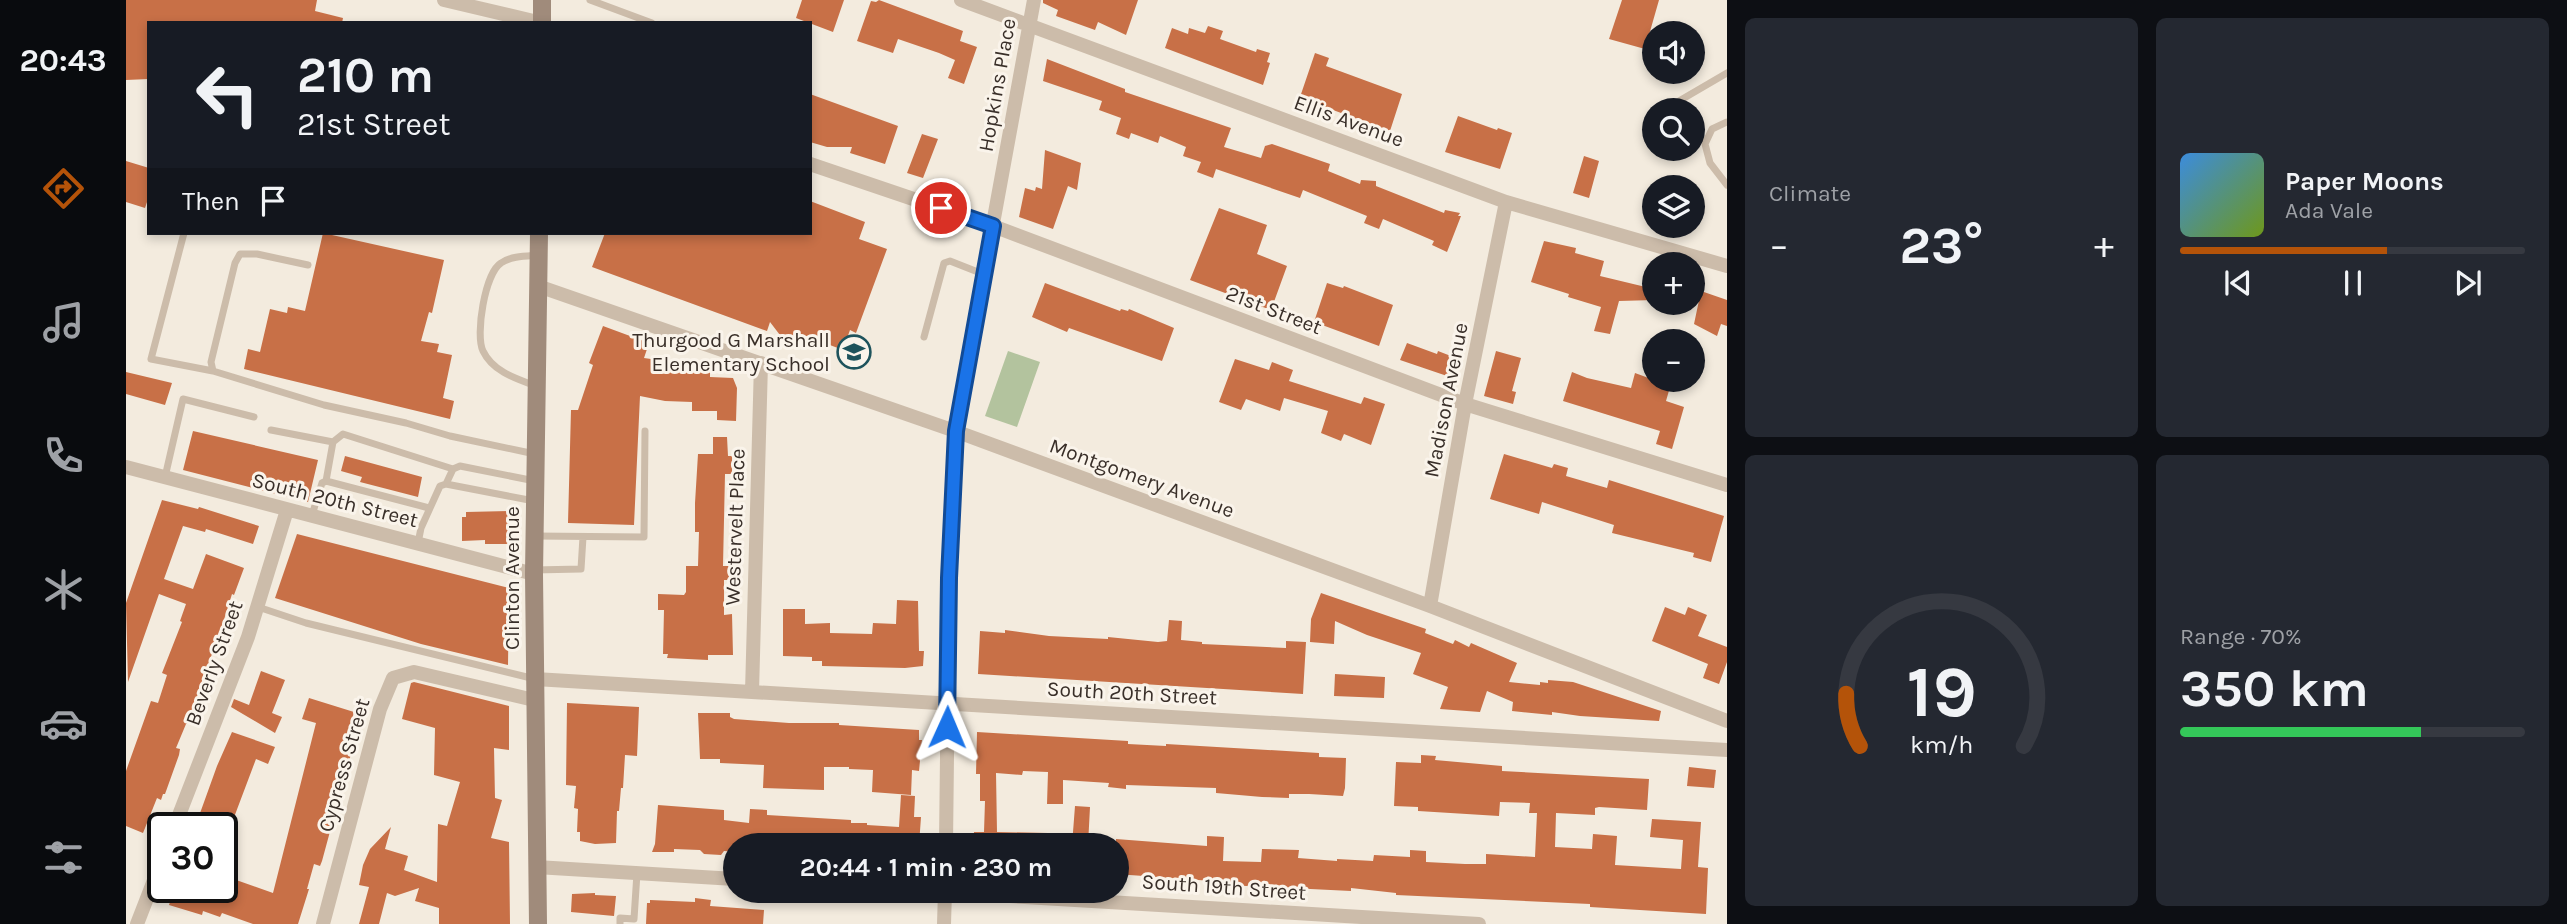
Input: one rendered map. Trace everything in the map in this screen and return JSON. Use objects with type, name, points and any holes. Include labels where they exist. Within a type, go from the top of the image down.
[{"type":"main road","points":[[542,0],[542,21]]},
{"type":"main road","name":"Clinton Avenue","points":[[538,924],[534,536],[539,235]]},
{"type":"street","points":[[444,0],[533,21]]},
{"type":"street","name":"Ellis Avenue","points":[[961,0],[1506,202],[1727,266]]},
{"type":"street","name":"Hopkins Place","points":[[946,833],[949,578],[956,431],[1034,0]]},
{"type":"street","name":"21st Street","points":[[812,165],[993,226],[1465,404],[1727,485]]},
{"type":"street","name":"Madison Avenue","points":[[1430,606],[1465,404],[1506,202]]},
{"type":"street","name":"Montgomery Avenue","points":[[538,286],[956,431],[1430,606],[1727,721]]},
{"type":"street","name":"Westervelt Place","points":[[752,692],[761,363]]},
{"type":"street","name":"South 20th Street","points":[[126,467],[534,572]]},
{"type":"street","name":"Beverly Street","points":[[180,812],[248,637],[288,510]]},
{"type":"street","name":"Cypress Street","points":[[323,924],[380,709],[393,678],[414,672],[534,701]]},
{"type":"street","name":"South 20th Street","points":[[535,679],[1727,750]]},
{"type":"street","points":[[537,867],[723,878]]},
{"type":"street","points":[[137,924],[147,899]]},
{"type":"street","name":"South 19th Street","points":[[1129,902],[1479,924]]},
{"type":"street","points":[[944,924],[945,903]]},
{"type":"lane","points":[[590,0],[647,21]]},
{"type":"lane","points":[[1684,98],[1727,73]]},
{"type":"lane","points":[[1727,122],[1712,129],[1704,144],[1710,163],[1727,185]]},
{"type":"lane","points":[[183,235],[151,359],[213,371],[324,405],[536,454]]},
{"type":"lane","points":[[213,371],[211,362],[235,263],[240,254],[257,254],[308,265]]},
{"type":"lane","points":[[537,386],[510,376],[489,359],[482,350],[480,321],[491,277],[498,264],[512,258],[539,254]]},
{"type":"lane","points":[[924,337],[944,263],[950,261],[983,274]]},
{"type":"lane","points":[[165,478],[183,399],[254,418]]},
{"type":"lane","points":[[271,430],[333,442]]},
{"type":"lane","points":[[534,536],[644,537],[645,431]]},
{"type":"lane","points":[[312,516],[322,483],[326,481],[333,442],[343,434],[453,469],[460,466],[535,481]]},
{"type":"lane","points":[[446,484],[453,469]]},
{"type":"lane","points":[[326,481],[429,508]]},
{"type":"lane","points":[[418,543],[421,528],[440,486],[446,484],[535,501]]},
{"type":"lane","points":[[534,572],[581,569],[583,537]]},
{"type":"lane","points":[[258,607],[306,622],[535,679]]},
{"type":"lane","points":[[620,924],[620,918],[634,919],[637,873]]},
{"type":"green space","points":[[1008,351],[1040,362],[1017,427],[985,416]]},
{"type":"building","points":[[126,0],[317,0],[315,11],[343,18],[342,21],[147,21],[147,79],[126,80]]},
{"type":"building","points":[[802,0],[844,0],[833,32],[812,24],[812,21],[796,18]]},
{"type":"building","points":[[879,0],[963,31],[960,41],[977,47],[964,84],[948,78],[955,60],[939,53],[898,39],[893,53],[857,41],[871,1]]},
{"type":"building","points":[[1043,0],[1138,0],[1126,35],[1098,22],[1095,30],[1056,16],[1058,10],[1043,3]]},
{"type":"building","points":[[1622,0],[1659,0],[1653,21],[1642,21],[1642,48],[1609,39]]},
{"type":"building","points":[[1208,26],[1223,31],[1220,39],[1256,52],[1257,49],[1270,53],[1267,62],[1270,63],[1263,85],[1165,48],[1172,28],[1188,34],[1189,28],[1205,33]]},
{"type":"building","points":[[1315,53],[1329,58],[1326,66],[1402,94],[1390,131],[1299,100]]},
{"type":"building","points":[[1047,59],[1125,89],[1125,92],[1231,128],[1224,147],[1261,158],[1265,146],[1272,144],[1330,164],[1328,171],[1360,184],[1361,180],[1376,181],[1376,186],[1444,213],[1445,210],[1460,213],[1447,252],[1432,245],[1434,241],[1383,219],[1379,229],[1364,223],[1367,216],[1303,190],[1300,198],[1216,169],[1213,178],[1197,172],[1201,162],[1183,156],[1186,147],[1160,136],[1158,143],[1131,133],[1129,139],[1116,134],[1121,118],[1099,110],[1102,101],[1043,81]]},
{"type":"building","points":[[812,95],[898,126],[885,164],[850,153],[852,147],[827,147],[812,143]]},
{"type":"building","points":[[1458,116],[1512,133],[1500,169],[1445,152]]},
{"type":"building","points":[[922,134],[938,139],[923,178],[907,173]]},
{"type":"building","points":[[1045,150],[1081,163],[1077,190],[1068,186],[1053,229],[1019,217],[1025,188],[1035,191],[1036,187],[1042,189]]},
{"type":"building","points":[[1584,156],[1599,161],[1589,198],[1573,193]]},
{"type":"building","points":[[126,161],[147,167],[147,202],[145,208],[126,202]]},
{"type":"building","points":[[812,202],[865,222],[859,239],[887,249],[856,333],[850,330],[843,350],[801,334],[783,339],[770,322],[767,331],[592,267],[604,235],[812,235]]},
{"type":"building","points":[[1219,208],[1267,225],[1257,254],[1287,266],[1271,310],[1190,280]]},
{"type":"building","points":[[323,235],[444,260],[432,313],[429,312],[421,341],[439,344],[437,352],[452,355],[443,398],[454,401],[450,419],[244,369],[248,349],[260,352],[270,309],[287,313],[288,307],[305,311]]},
{"type":"building","points":[[1544,241],[1576,248],[1575,253],[1604,261],[1600,276],[1642,286],[1642,300],[1619,301],[1610,334],[1594,331],[1601,307],[1531,282]]},
{"type":"building","points":[[1045,283],[1120,311],[1129,309],[1174,328],[1162,361],[1069,328],[1067,332],[1032,317]]},
{"type":"building","points":[[1327,283],[1343,288],[1344,286],[1393,305],[1379,346],[1314,322]]},
{"type":"building","points":[[1705,292],[1727,300],[1727,326],[1721,324],[1717,336],[1694,324],[1696,315],[1705,315]]},
{"type":"building","points":[[603,326],[649,343],[644,358],[686,361],[686,369],[710,369],[710,377],[733,378],[737,388],[736,421],[717,420],[717,411],[692,411],[692,402],[665,401],[640,396],[634,525],[568,523],[571,410],[578,410],[593,365],[589,363]]},
{"type":"building","points":[[1407,343],[1456,358],[1453,378],[1400,360]]},
{"type":"building","points":[[1496,351],[1521,358],[1512,391],[1516,392],[1513,404],[1484,396]]},
{"type":"building","points":[[1235,359],[1269,370],[1272,362],[1293,370],[1289,381],[1361,404],[1364,397],[1385,404],[1371,445],[1344,434],[1341,441],[1321,433],[1328,411],[1284,398],[1280,411],[1246,399],[1241,410],[1219,402]]},
{"type":"building","points":[[126,372],[172,383],[165,405],[126,394]]},
{"type":"building","points":[[1572,372],[1631,388],[1635,373],[1642,376],[1642,392],[1669,392],[1666,401],[1684,407],[1672,449],[1656,444],[1660,431],[1563,401]]},
{"type":"building","points":[[193,431],[318,460],[308,502],[183,470]]},
{"type":"building","points":[[713,437],[727,437],[728,456],[732,456],[732,474],[725,474],[723,566],[729,566],[729,580],[724,580],[724,615],[732,614],[733,655],[708,655],[708,660],[667,658],[668,654],[663,654],[664,610],[658,610],[658,594],[684,595],[686,566],[698,566],[699,532],[695,532],[695,503],[698,454],[713,454]]},
{"type":"building","points":[[1504,454],[1552,468],[1554,464],[1568,468],[1566,476],[1607,488],[1609,480],[1724,516],[1711,562],[1693,557],[1694,553],[1612,533],[1614,525],[1542,502],[1539,514],[1490,499]]},
{"type":"building","points":[[345,456],[422,477],[418,497],[360,482],[362,477],[341,471]]},
{"type":"building","points":[[162,500],[198,509],[199,507],[259,526],[253,544],[206,529],[205,532],[183,526],[164,579],[193,589],[206,554],[244,568],[234,595],[232,594],[222,626],[225,627],[205,672],[191,715],[202,719],[186,724],[176,748],[180,749],[179,755],[165,794],[161,800],[157,798],[151,812],[147,812],[143,833],[126,826],[126,771],[151,701],[158,703],[167,675],[162,673],[182,622],[180,621],[186,604],[159,594],[128,682],[126,603]]},
{"type":"building","points":[[509,511],[510,544],[485,544],[485,540],[462,541],[462,517],[466,517],[466,512]]},
{"type":"building","points":[[297,534],[509,588],[508,665],[421,644],[275,598]]},
{"type":"building","points":[[1321,593],[1426,629],[1425,633],[1453,644],[1455,640],[1469,647],[1471,643],[1517,663],[1509,682],[1540,685],[1540,682],[1548,683],[1548,680],[1573,682],[1661,711],[1659,721],[1512,711],[1513,702],[1487,691],[1480,712],[1440,709],[1448,687],[1413,674],[1421,653],[1335,621],[1334,644],[1310,642],[1311,619]]},
{"type":"building","points":[[897,600],[918,601],[919,651],[924,651],[923,666],[822,666],[822,661],[812,661],[812,657],[783,656],[783,609],[805,609],[805,624],[830,623],[830,633],[872,634],[873,623],[896,624]]},
{"type":"building","points":[[1665,607],[1685,615],[1688,607],[1707,615],[1698,636],[1727,647],[1727,662],[1719,684],[1703,678],[1708,664],[1652,641]]},
{"type":"building","points":[[1169,620],[1182,621],[1181,640],[1202,644],[1286,648],[1286,641],[1306,642],[1303,694],[978,674],[980,631],[1005,633],[1005,630],[1049,636],[1108,637],[1158,642],[1167,641]]},
{"type":"building","points":[[261,671],[285,680],[272,713],[282,717],[275,733],[231,707],[234,699],[249,705]]},
{"type":"building","points":[[1335,674],[1385,677],[1384,698],[1334,696]]},
{"type":"building","points":[[411,683],[509,706],[509,750],[494,748],[495,798],[502,800],[491,838],[509,842],[510,924],[439,924],[439,908],[415,901],[419,888],[395,896],[387,893],[379,924],[359,924],[369,887],[359,885],[363,865],[370,849],[391,827],[385,849],[408,856],[404,870],[437,882],[438,824],[447,826],[460,782],[434,775],[435,728],[402,719]]},
{"type":"building","points":[[309,698],[354,712],[346,741],[354,743],[322,861],[320,866],[314,864],[298,924],[253,924],[222,913],[220,917],[203,911],[202,915],[169,905],[238,903],[238,881],[273,893],[316,723],[302,719]]},
{"type":"building","points":[[567,703],[639,707],[637,756],[625,755],[623,788],[617,811],[616,843],[595,844],[580,841],[580,832],[577,832],[578,809],[574,808],[576,786],[566,785]]},
{"type":"building","points":[[698,713],[730,713],[730,717],[734,719],[839,723],[919,730],[919,740],[922,740],[919,771],[912,770],[911,795],[872,792],[873,770],[849,767],[824,767],[824,790],[763,788],[764,765],[720,763],[720,759],[700,759]]},
{"type":"building","points":[[232,732],[275,747],[268,764],[256,759],[236,812],[200,812]]},
{"type":"building","points":[[977,732],[1128,741],[1128,744],[1319,753],[1319,757],[1346,758],[1343,796],[1289,794],[1289,798],[1262,797],[1216,793],[1216,788],[1126,785],[1126,789],[1108,787],[1109,783],[1063,780],[1063,804],[1047,804],[1048,772],[1023,771],[1022,775],[996,773],[997,832],[1048,833],[974,833],[984,832],[985,801],[980,801],[980,774],[976,774]]},
{"type":"building","points":[[1421,755],[1436,756],[1435,760],[1502,766],[1502,771],[1649,779],[1647,810],[1599,807],[1595,808],[1595,815],[1556,813],[1555,847],[1592,849],[1593,834],[1617,836],[1615,865],[1681,869],[1683,840],[1650,837],[1652,819],[1701,822],[1698,867],[1708,868],[1706,914],[1590,907],[1590,904],[1396,895],[1351,888],[1351,891],[1226,885],[1226,882],[1129,875],[1129,840],[1207,846],[1207,836],[1224,837],[1223,861],[1261,862],[1262,849],[1299,850],[1298,858],[1337,861],[1373,861],[1374,855],[1410,857],[1410,850],[1426,851],[1426,862],[1486,864],[1486,854],[1535,857],[1537,813],[1529,813],[1530,803],[1500,802],[1499,816],[1418,811],[1418,807],[1394,806],[1396,762],[1421,763]]},
{"type":"building","points":[[1689,767],[1716,770],[1714,788],[1687,786]]},
{"type":"building","points":[[901,795],[915,796],[914,817],[921,817],[920,833],[723,833],[721,855],[704,854],[700,850],[652,852],[658,805],[724,810],[724,820],[749,823],[750,809],[767,810],[767,815],[851,820],[851,823],[899,827]]},
{"type":"building","points":[[1075,806],[1090,807],[1089,833],[1073,833]]},
{"type":"building","points":[[572,894],[616,896],[614,916],[571,912]]},
{"type":"building","points":[[695,898],[711,900],[710,906],[764,910],[763,924],[646,924],[647,903],[650,903],[650,900],[695,902]]},
{"type":"place","name":"Thurgood G Marshall Elementary School","points":[[854,352]]},
{"type":"route","points":[[941,208],[993,226],[956,431],[949,578],[947,727]]}]
